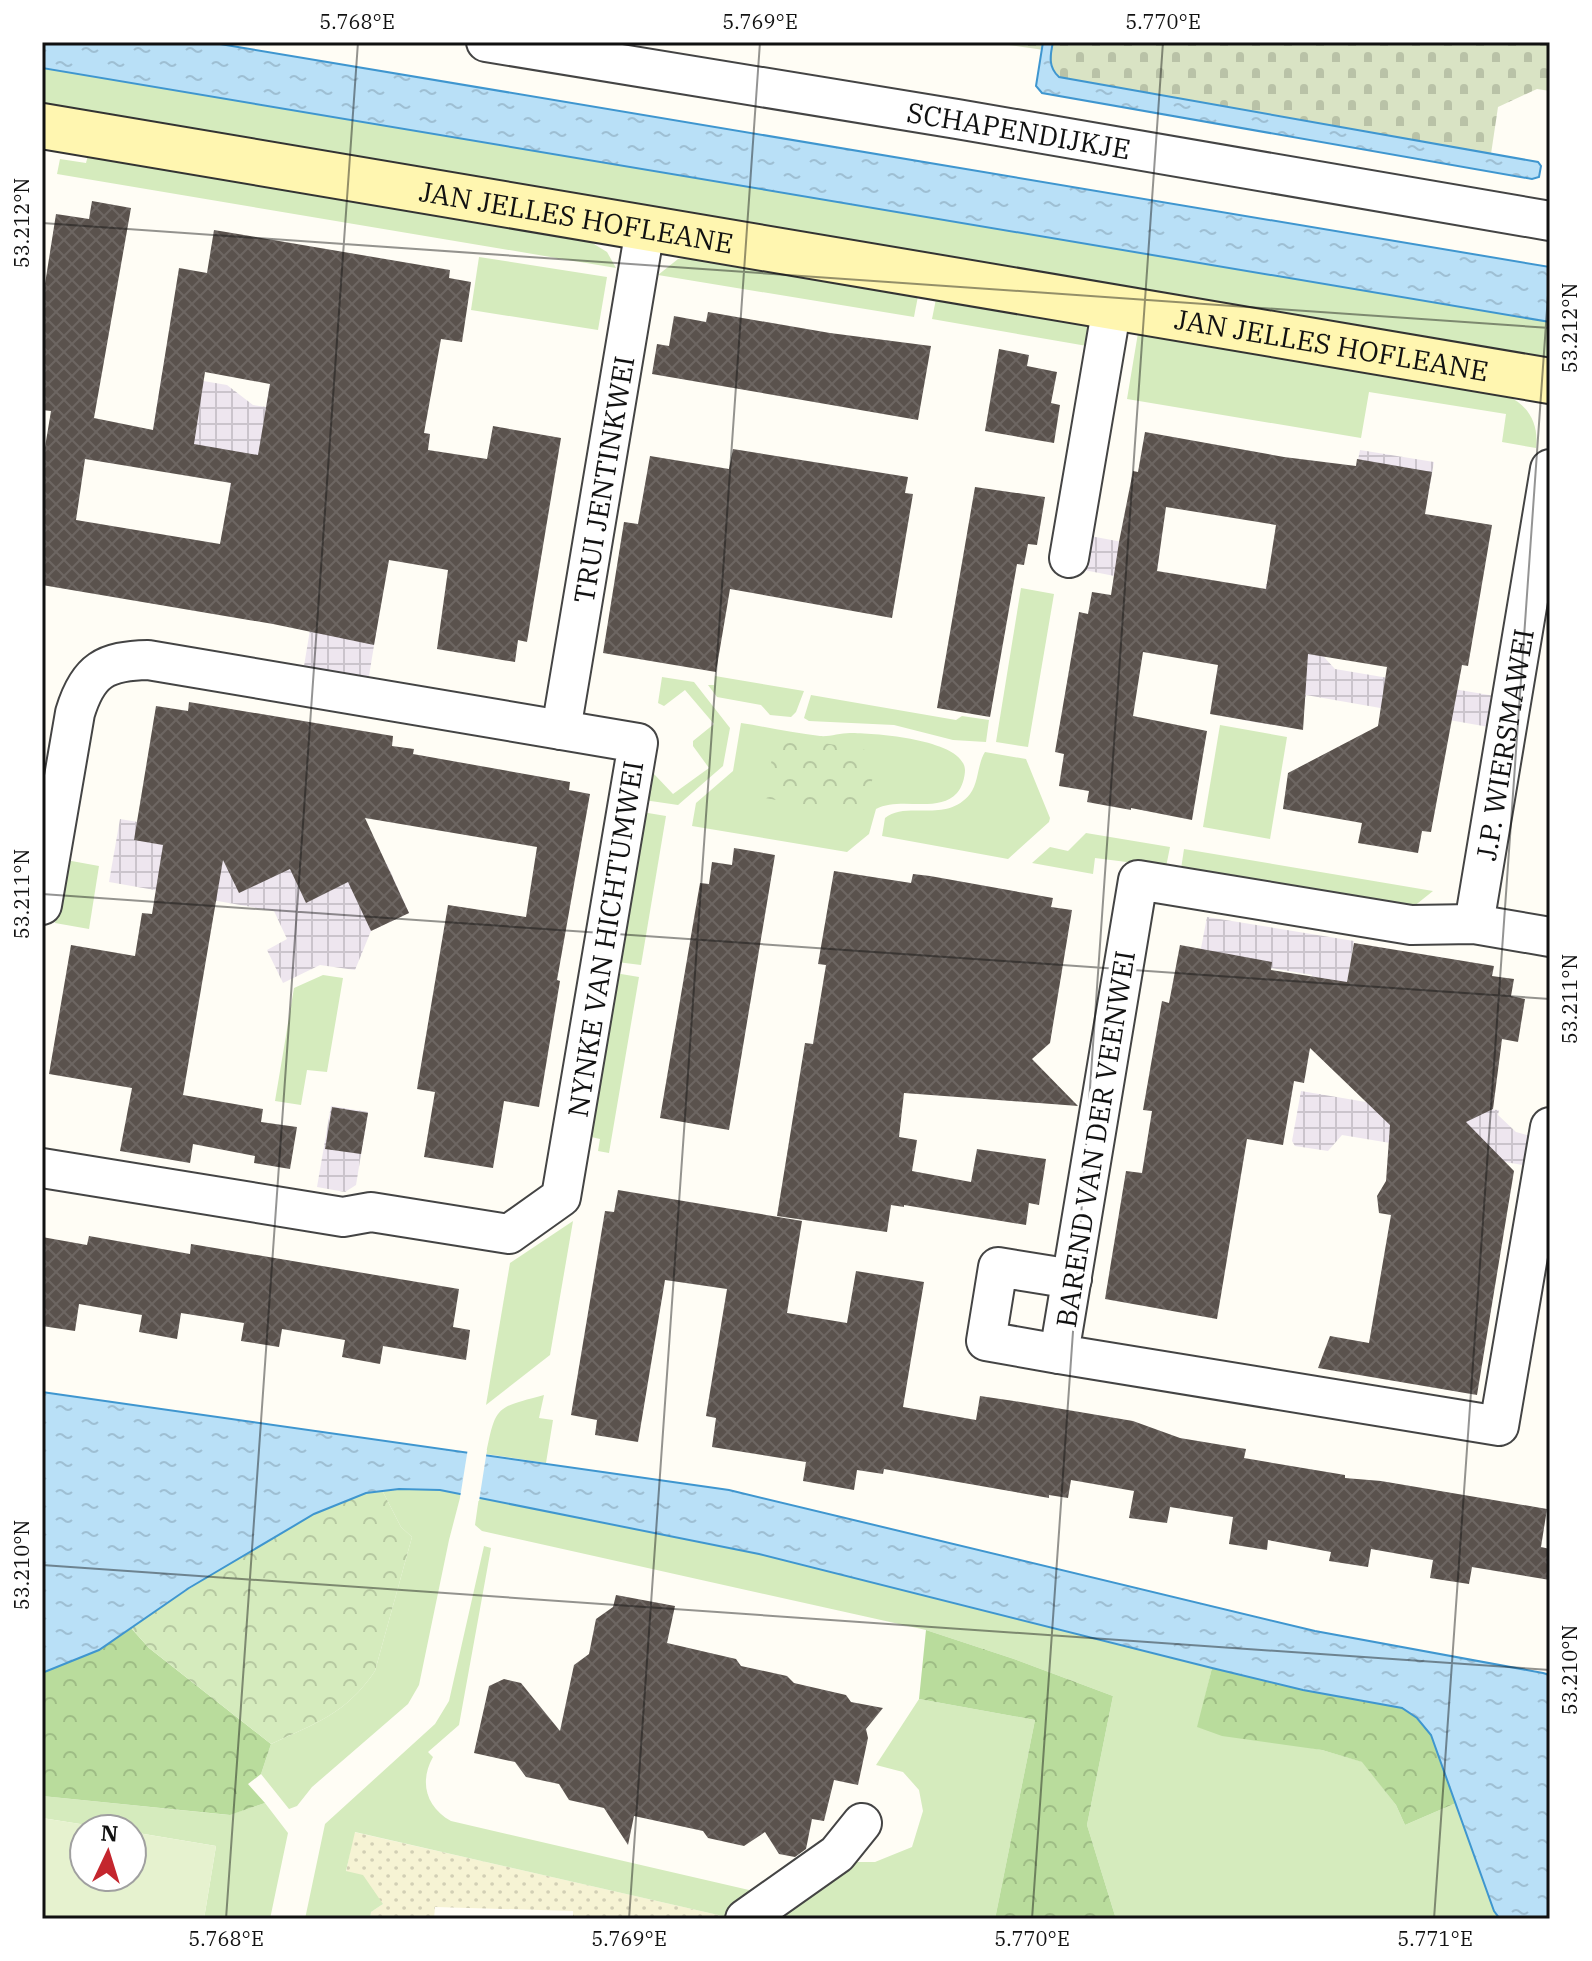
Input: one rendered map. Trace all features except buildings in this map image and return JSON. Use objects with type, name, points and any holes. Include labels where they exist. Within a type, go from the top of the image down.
[{"type":"street","name":"SCHAPENDIJKJE","points":[[486,42],[1550,221]]},
{"type":"street","name":"JAN JELLES HOFLEANE","points":[[42,126],[1550,381]]},
{"type":"street","name":"TRUI JENTINKWEI","points":[[561,730],[645,229]]},
{"type":"street","points":[[1069,558],[1112,306]]},
{"type":"street","name":"J.P. WIERSMAWEI","points":[[1474,924],[1550,469]]},
{"type":"street","name":"NYNKE VAN HICHTUMWEI","points":[[42,905],[75,713],[82,689],[97,671],[122,660],[148,660],[638,743],[561,1197],[509,1234],[371,1212],[343,1217],[42,1168]]},
{"type":"street","name":"BAREND VAN DER VEENWEI","points":[[1550,937],[1474,924],[1411,925],[1138,880],[1059,1354],[1499,1426],[1550,1127]]},
{"type":"street","points":[[1059,1354],[986,1341],[998,1267],[1072,1279]]},
{"type":"street","points":[[745,1919],[837,1854],[862,1823]]},
{"type":"shaded area","points":[[273,365],[367,424],[430,434],[419,499],[367,555],[381,603],[368,682],[303,672],[329,516],[229,493],[234,461],[150,448],[162,374],[227,385],[253,405],[266,407]]},
{"type":"shaded area","points":[[1360,450],[1434,462],[1426,507],[1351,495]]},
{"type":"shaded area","points":[[1090,536],[1160,549],[1155,584],[1084,570]]},
{"type":"shaded area","points":[[1266,584],[1301,590],[1324,657],[1335,669],[1495,696],[1489,727],[1306,695],[1300,729],[1242,720]]},
{"type":"shaded area","points":[[120,819],[387,864],[409,913],[371,931],[355,970],[320,965],[283,983],[267,950],[287,939],[274,911],[109,882]]},
{"type":"shaded area","points":[[1207,917],[1354,941],[1337,1043],[1302,1037],[1312,975],[1271,968],[1194,985]]},
{"type":"shaded area","points":[[1301,1091],[1366,1102],[1499,1110],[1498,1115],[1516,1132],[1534,1137],[1529,1166],[1342,1135],[1328,1151],[1295,1146],[1292,1141]]},
{"type":"shaded area","points":[[331,1106],[368,1112],[356,1185],[345,1192],[317,1187]]},
{"type":"shaded area","points":[[354,1832],[727,1917],[573,1919],[573,1911],[435,1907],[434,1919],[370,1919],[371,1912],[383,1904],[346,1872]]},
{"type":"green space","points":[[987,42],[1550,42],[1550,91],[1537,89],[1498,107],[1491,154],[1059,77],[1050,64],[1051,51]]},
{"type":"green space","points":[[42,68],[1550,322],[1550,360],[42,105]]},
{"type":"green space","points":[[88,155],[586,239],[607,252],[616,268],[57,174],[60,159],[86,163]]},
{"type":"green space","points":[[479,257],[607,277],[598,330],[471,310]]},
{"type":"green space","points":[[688,258],[918,296],[914,317],[658,275],[678,259]]},
{"type":"green space","points":[[936,299],[1091,325],[1087,346],[932,319]]},
{"type":"green space","points":[[1138,333],[1507,396],[1527,410],[1531,417],[1536,431],[1536,448],[1502,442],[1506,414],[1369,392],[1361,438],[1127,399]]},
{"type":"green space","points":[[1021,588],[1054,594],[1028,747],[996,742]]},
{"type":"green space","points":[[715,676],[804,691],[791,717],[770,715],[761,705],[717,697],[708,685],[714,685]]},
{"type":"green space","points":[[662,677],[694,682],[730,728],[723,766],[678,805],[644,800],[649,778],[654,774],[673,794],[709,768],[693,746],[693,741],[714,724],[685,690],[664,706],[658,703]]},
{"type":"green space","points":[[811,695],[956,720],[962,716],[989,720],[986,742],[953,740],[894,725],[809,721],[804,718]]},
{"type":"green space","points":[[741,723],[820,736],[862,733],[916,740],[950,751],[961,760],[964,779],[957,793],[940,803],[896,804],[876,809],[869,834],[847,852],[692,826],[696,803],[733,771]]},
{"type":"green space","points":[[1220,725],[1287,737],[1270,839],[1203,827]]},
{"type":"green space","points":[[776,735],[877,752],[866,816],[765,798]]},
{"type":"green space","points":[[985,752],[1026,759],[1050,818],[1008,859],[882,836],[885,818],[894,813],[938,810],[960,803],[973,789]]},
{"type":"green space","points":[[642,812],[666,816],[641,965],[617,962]]},
{"type":"green space","points":[[1086,833],[1170,847],[1166,867],[1095,858],[1093,874],[1032,863],[1050,847],[1068,851]]},
{"type":"green space","points":[[1184,849],[1433,891],[1413,907],[1181,869]]},
{"type":"green space","points":[[66,860],[99,866],[89,929],[55,923]]},
{"type":"green space","points":[[615,973],[639,977],[609,1153],[598,1151],[600,1139],[587,1136]]},
{"type":"green space","points":[[323,975],[343,978],[327,1072],[307,1070],[301,1105],[275,1101],[294,988]]},
{"type":"green space","points":[[573,1221],[550,1355],[486,1405],[510,1263]]},
{"type":"green space","points":[[544,1395],[539,1418],[553,1420],[546,1463],[486,1454],[496,1417],[501,1411],[507,1406]]},
{"type":"green space","points":[[382,1490],[461,1494],[419,1685],[408,1704],[312,1787],[297,1806],[289,1809],[261,1774],[271,1744],[329,1716],[353,1698],[375,1671],[412,1537],[401,1527]]},
{"type":"green space","points":[[382,1490],[401,1527],[412,1537],[375,1671],[353,1698],[329,1716],[271,1744],[149,1648],[131,1628],[220,1569],[300,1522],[340,1502]]},
{"type":"green space","points":[[479,1497],[759,1554],[1212,1668],[1198,1727],[1322,1750],[1363,1762],[1396,1805],[1405,1825],[1456,1803],[1494,1911],[1500,1919],[1116,1919],[1087,1825],[1113,1696],[926,1630],[482,1531],[475,1525]]},
{"type":"green space","points":[[484,1546],[491,1548],[459,1725],[428,1752],[433,1757],[426,1776],[427,1793],[436,1809],[451,1821],[762,1893],[727,1917],[355,1832],[346,1871],[363,1875],[383,1904],[371,1912],[370,1919],[305,1919],[325,1824],[435,1724],[449,1701]]},
{"type":"green space","points":[[131,1628],[149,1648],[271,1744],[261,1774],[248,1784],[265,1803],[230,1815],[42,1796],[42,1673],[99,1650]]},
{"type":"green space","points":[[926,1630],[1113,1696],[1087,1825],[1116,1919],[995,1919],[1035,1720],[919,1699]]},
{"type":"green space","points":[[1212,1668],[1303,1690],[1402,1708],[1417,1718],[1431,1735],[1456,1803],[1405,1825],[1396,1805],[1362,1762],[1322,1750],[1222,1736],[1197,1727]]},
{"type":"green space","points":[[919,1699],[1035,1720],[995,1919],[768,1919],[848,1862],[875,1862],[912,1847],[923,1811],[919,1790],[903,1772],[876,1765]]},
{"type":"green space","points":[[42,1796],[229,1815],[265,1803],[288,1833],[270,1919],[204,1919],[216,1846],[148,1835],[148,1813],[68,1813],[68,1822],[42,1818]]},
{"type":"green space","points":[[42,1818],[68,1822],[68,1893],[148,1893],[148,1835],[216,1846],[204,1919],[42,1919]]},
{"type":"water","points":[[42,42],[208,42],[1550,267],[1550,322],[42,68]]},
{"type":"water","points":[[1043,42],[1053,42],[1051,61],[1059,77],[1538,162],[1541,166],[1539,177],[1532,179],[1042,93],[1036,86]]},
{"type":"water","points":[[42,1392],[729,1490],[1315,1631],[1550,1675],[1550,1919],[1500,1919],[1494,1911],[1431,1735],[1417,1718],[1402,1708],[1303,1690],[759,1554],[440,1490],[399,1489],[366,1493],[314,1514],[189,1588],[99,1650],[42,1673]]},
{"type":"pier","points":[[468,1448],[487,1450],[479,1501],[460,1498]]}]
